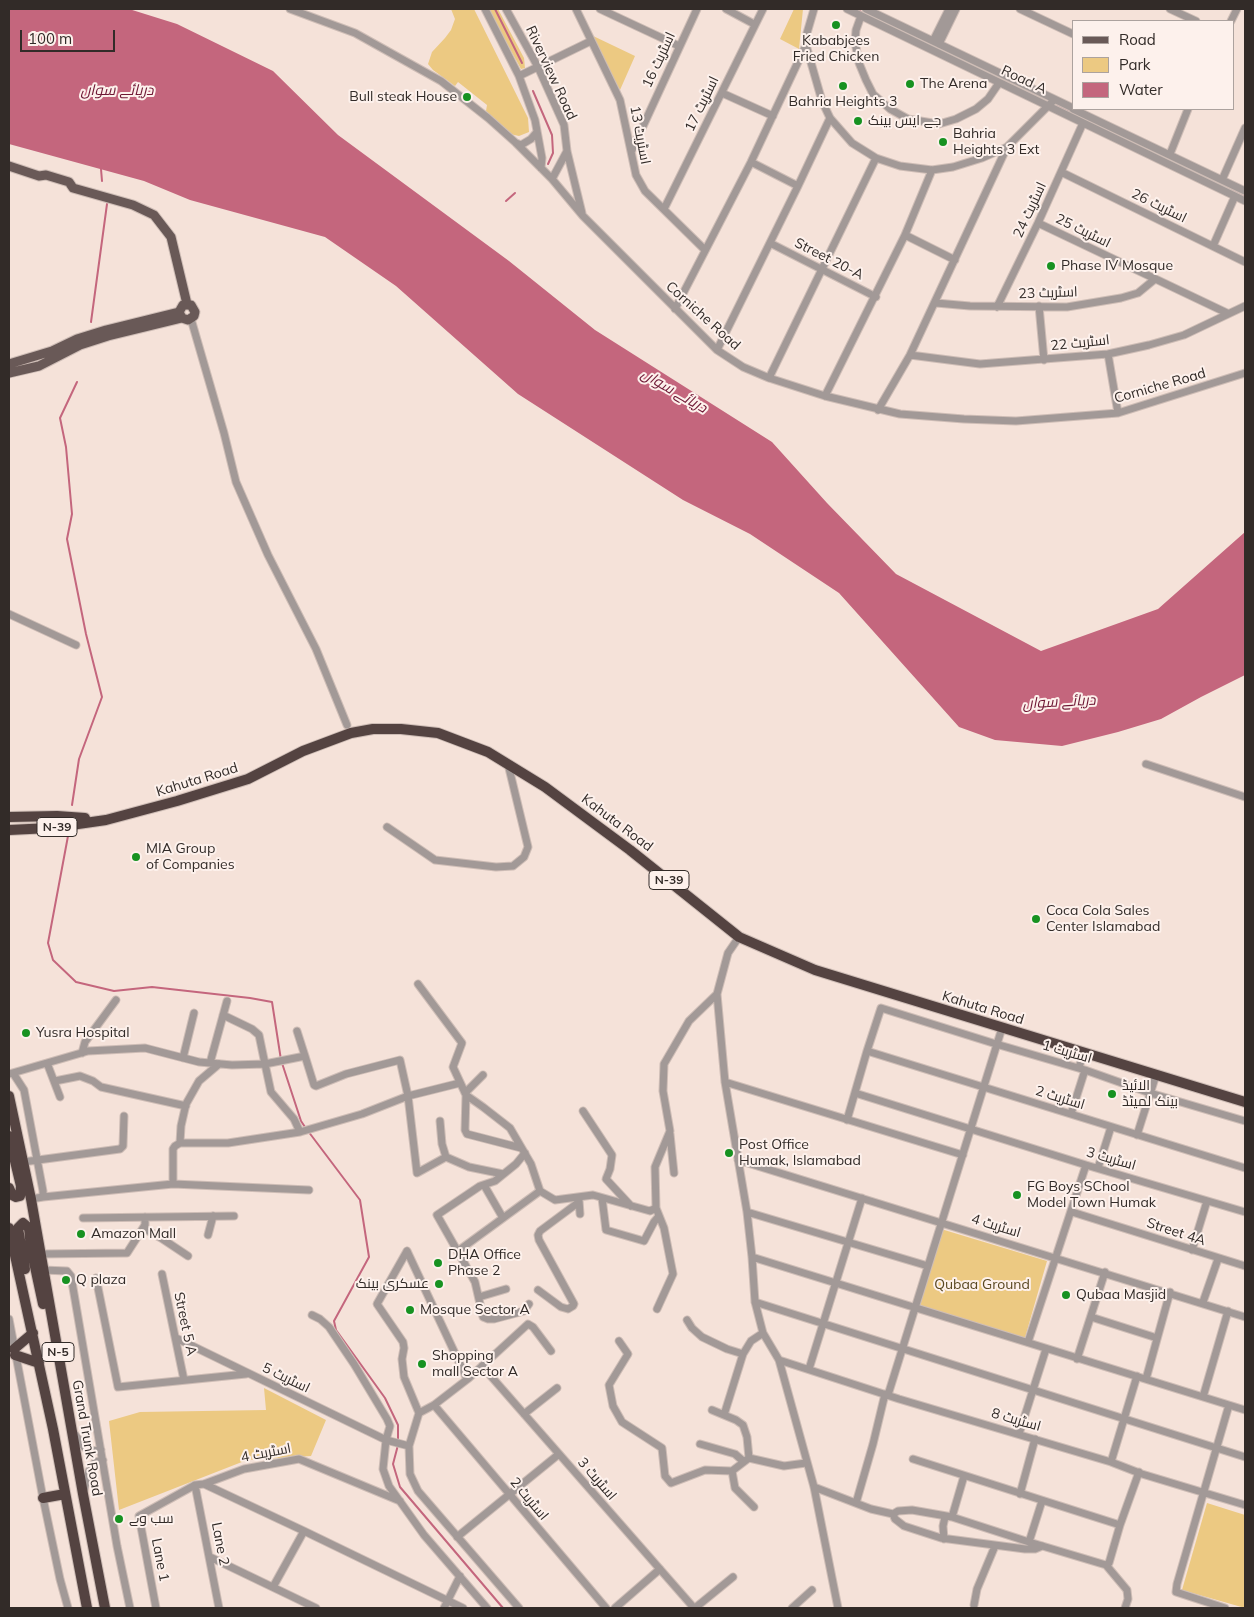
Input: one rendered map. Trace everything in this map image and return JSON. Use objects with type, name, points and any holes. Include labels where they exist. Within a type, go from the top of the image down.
[{"type":"highway","name":"Kahuta Road","points":[[9,830],[50,828],[106,820],[177,801],[248,778],[303,751],[351,732],[373,729],[401,729],[438,733],[488,752],[545,787],[630,850],[739,938],[815,970],[1245,1102]]},
{"type":"highway","name":"Kahuta Road","points":[[9,817],[57,816],[106,820]]},
{"type":"highway","name":"Grand Trunk Road","points":[[9,1100],[31,1199],[51,1318],[105,1608]]},
{"type":"highway","points":[[9,1136],[21,1186],[20,1196],[12,1195],[9,1188]]},
{"type":"highway","points":[[28,1311],[30,1291],[18,1233],[18,1228],[23,1224],[29,1228],[31,1248],[44,1306],[51,1318]]},
{"type":"highway","name":"N-5","points":[[9,1228],[33,1333],[87,1608]]},
{"type":"highway","points":[[33,1333],[15,1352],[39,1363]]},
{"type":"highway","points":[[43,1498],[66,1494]]},
{"type":"main road","points":[[9,166],[39,176],[46,175],[69,182],[73,188],[133,205],[154,215],[171,237],[187,304],[195,312],[80,345],[39,366],[9,373]]},
{"type":"main road","points":[[184,316],[183,305],[187,304]]},
{"type":"main road","points":[[9,364],[106,330],[184,316]]},
{"type":"street","name":"Corniche Road","points":[[290,9],[355,33],[440,80],[516,143],[552,179],[583,216],[717,350],[743,367],[769,378],[825,396],[900,414],[1016,421],[1118,413],[1245,372]]},
{"type":"street","points":[[485,9],[519,76],[535,120],[540,139],[541,168]]},
{"type":"street","name":"Riverview Road","points":[[506,9],[538,67],[564,125],[567,151],[583,216]]},
{"type":"street","name":"اسٹریٹ 13","points":[[576,9],[620,100],[636,175],[645,190],[705,250]]},
{"type":"street","points":[[600,9],[679,46]]},
{"type":"street","name":"اسٹریٹ 16","points":[[632,150],[679,46],[698,9]]},
{"type":"street","points":[[726,9],[754,24]]},
{"type":"street","name":"اسٹریٹ 17","points":[[664,209],[763,9]]},
{"type":"street","points":[[675,309],[751,162],[806,45],[807,33],[814,9]]},
{"type":"street","name":"Road A","points":[[846,9],[1245,201]]},
{"type":"street","name":"Road A","points":[[866,9],[874,11],[1072,109]]},
{"type":"street","points":[[936,42],[949,9]]},
{"type":"street","points":[[936,42],[956,9]]},
{"type":"street","points":[[1022,9],[1072,34]]},
{"type":"street","points":[[1170,9],[1194,20]]},
{"type":"street","points":[[1231,20],[1237,9]]},
{"type":"street","points":[[860,16],[855,42],[859,63],[866,80],[873,94],[890,109],[908,119],[940,124],[956,118],[976,108],[988,99],[999,83]]},
{"type":"street","points":[[519,76],[591,41]]},
{"type":"street","points":[[806,45],[822,101],[830,118],[852,142],[876,158],[900,166],[932,170],[953,167],[982,158],[1007,147]]},
{"type":"street","points":[[722,93],[773,116]]},
{"type":"street","points":[[878,410],[910,355],[936,303],[1007,147],[1054,100]]},
{"type":"street","name":"Road A","points":[[1075,110],[1245,191]]},
{"type":"street","points":[[1170,154],[1188,110]]},
{"type":"street","points":[[717,350],[830,118]]},
{"type":"street","name":"اسٹریٹ 24","points":[[997,307],[1038,223],[1083,123]]},
{"type":"street","points":[[1222,180],[1245,128]]},
{"type":"street","points":[[516,143],[521,145],[531,139],[537,132]]},
{"type":"street","points":[[552,179],[567,151]]},
{"type":"street","points":[[769,378],[824,269],[876,158]]},
{"type":"street","points":[[751,162],[798,186]]},
{"type":"street","points":[[825,396],[876,297],[905,235],[932,170]]},
{"type":"street","name":"اسٹریٹ 26","points":[[1061,172],[1245,262]]},
{"type":"street","points":[[1212,246],[1235,196]]},
{"type":"street","name":"اسٹریٹ 25","points":[[1038,223],[1227,313]]},
{"type":"street","points":[[905,235],[955,260]]},
{"type":"street","name":"Street 20-A","points":[[770,243],[876,297]]},
{"type":"street","name":"اسٹریٹ 23","points":[[936,303],[970,306],[1067,308],[1121,298],[1138,292],[1155,279]]},
{"type":"street","points":[[1039,306],[1044,360]]},
{"type":"street","name":"اسٹریٹ 22","points":[[910,355],[980,364],[1108,354],[1184,335],[1245,306]]},
{"type":"street","points":[[184,316],[224,433],[236,482],[268,555],[316,649],[347,724]]},
{"type":"street","points":[[1108,354],[1118,413]]},
{"type":"street","points":[[9,614],[76,645]]},
{"type":"street","points":[[386,827],[435,860],[496,868],[513,866],[524,857],[528,847],[508,764]]},
{"type":"street","points":[[1146,764],[1245,797]]},
{"type":"street","points":[[739,938],[728,954],[717,994],[725,1082],[747,1212],[755,1302],[763,1333],[779,1360],[814,1487],[838,1608]]},
{"type":"street","points":[[418,984],[462,1043],[453,1067],[465,1094],[465,1130],[467,1134],[523,1150]]},
{"type":"street","points":[[674,1173],[670,1131],[663,1091],[664,1064],[689,1020],[717,994]]},
{"type":"street","points":[[82,1053],[84,1042],[116,1000]]},
{"type":"street","points":[[210,1063],[227,1001]]},
{"type":"street","name":"اسٹریٹ 1","points":[[867,1051],[881,1008],[1082,1069],[1150,1093],[1245,1120]]},
{"type":"street","points":[[183,1058],[194,1012]]},
{"type":"street","points":[[223,1015],[252,1029],[259,1035],[271,1092],[305,1131]]},
{"type":"street","points":[[856,1503],[886,1394],[903,1350],[982,1087],[1002,1028]]},
{"type":"street","points":[[297,1031],[314,1085],[316,1086],[346,1074],[400,1060],[408,1096],[416,1173],[446,1157]]},
{"type":"street","points":[[43,1197],[24,1090],[11,1073],[82,1053],[145,1048],[183,1058],[219,1064],[265,1064],[306,1056]]},
{"type":"street","points":[[847,1120],[867,1051]]},
{"type":"street","name":"اسٹریٹ 2","points":[[867,1051],[1245,1168]]},
{"type":"street","points":[[1071,1114],[1082,1069],[1083,1052]]},
{"type":"street","points":[[47,1063],[60,1097]]},
{"type":"street","points":[[180,1143],[181,1126],[186,1106],[199,1082],[219,1064]]},
{"type":"street","points":[[465,1094],[483,1075]]},
{"type":"street","points":[[1137,1134],[1156,1075]]},
{"type":"street","points":[[55,1081],[80,1076],[93,1080],[101,1087],[186,1106]]},
{"type":"street","points":[[725,1082],[963,1155]]},
{"type":"street","points":[[173,1184],[174,1146],[180,1143],[228,1143],[305,1131],[362,1114],[408,1096],[460,1083]]},
{"type":"street","name":"اسٹریٹ 3","points":[[854,1093],[1245,1212]]},
{"type":"street","points":[[465,1094],[510,1128],[531,1164],[540,1191],[555,1200],[579,1200]]},
{"type":"street","points":[[583,1111],[612,1155],[606,1179],[631,1206]]},
{"type":"street","points":[[23,1162],[122,1148],[124,1116]]},
{"type":"street","points":[[440,1121],[443,1149],[446,1157],[469,1167],[503,1174]]},
{"type":"street","points":[[1098,1168],[1110,1127]]},
{"type":"street","points":[[657,1310],[673,1274],[664,1228],[656,1208],[655,1168],[670,1131]]},
{"type":"street","points":[[523,1150],[516,1164],[495,1181],[480,1186],[437,1216],[475,1282],[483,1317],[488,1320],[524,1311],[529,1304]]},
{"type":"street","name":"اسٹریٹ 4","points":[[738,1160],[1203,1302],[1245,1317]]},
{"type":"street","points":[[1028,1342],[1086,1165]]},
{"type":"street","points":[[31,1199],[173,1184],[309,1190]]},
{"type":"street","points":[[484,1185],[503,1218]]},
{"type":"street","points":[[458,1251],[540,1191]]},
{"type":"street","points":[[538,1290],[560,1307],[568,1309],[574,1304],[538,1235],[540,1230],[579,1200],[593,1195],[650,1211],[656,1208]]},
{"type":"street","points":[[602,1198],[606,1230],[644,1241],[659,1216]]},
{"type":"street","points":[[809,1369],[862,1198]]},
{"type":"street","points":[[579,1200],[580,1214]]},
{"type":"street","points":[[1192,1250],[1207,1201]]},
{"type":"street","points":[[747,1212],[928,1266]]},
{"type":"street","name":"Street 4A","points":[[1072,1212],[1245,1266]]},
{"type":"street","points":[[40,1254],[124,1254],[129,1252],[145,1225],[146,1216]]},
{"type":"street","points":[[208,1235],[213,1216]]},
{"type":"street","points":[[83,1218],[234,1216]]},
{"type":"street","points":[[142,1228],[188,1256]]},
{"type":"street","points":[[467,1380],[407,1250],[377,1304],[403,1342],[404,1377],[419,1413],[407,1445],[410,1474],[418,1491],[519,1608]]},
{"type":"street","points":[[752,1257],[1244,1410],[1245,1400]]},
{"type":"street","points":[[1203,1302],[1218,1259]]},
{"type":"street","points":[[43,1270],[66,1271],[71,1276],[117,1546],[130,1608]]},
{"type":"street","points":[[1077,1359],[1105,1272]]},
{"type":"street","name":"Street 5 A","points":[[162,1274],[184,1380]]},
{"type":"street","points":[[96,1278],[118,1387],[248,1374]]},
{"type":"street","points":[[479,1297],[506,1289]]},
{"type":"street","points":[[1146,1379],[1170,1292]]},
{"type":"street","points":[[755,1302],[1245,1456]]},
{"type":"street","points":[[1203,1397],[1228,1311]]},
{"type":"street","points":[[312,1315],[329,1327],[384,1412],[390,1426],[384,1469],[389,1486],[424,1535],[487,1608]]},
{"type":"street","points":[[1091,1317],[1157,1338]]},
{"type":"street","points":[[9,1319],[43,1498],[68,1608]]},
{"type":"street","points":[[687,1320],[692,1328],[702,1337],[728,1350],[742,1354]]},
{"type":"street","points":[[419,1413],[434,1406],[467,1380],[528,1324],[531,1324],[551,1351]]},
{"type":"street","points":[[724,1414],[742,1354],[751,1341],[763,1333]]},
{"type":"street","name":"اسٹریٹ 5","points":[[176,1338],[389,1441],[407,1445]]},
{"type":"street","points":[[619,1341],[628,1354],[609,1385],[613,1406],[622,1422],[662,1448],[665,1476],[671,1483],[705,1470],[732,1470],[746,1460]]},
{"type":"street","points":[[1019,1434],[1046,1349]]},
{"type":"street","name":"اسٹریٹ 8","points":[[779,1360],[1245,1505]]},
{"type":"street","name":"اسٹریٹ 3","points":[[482,1366],[695,1608]]},
{"type":"street","points":[[1111,1462],[1136,1376]]},
{"type":"street","points":[[524,1414],[557,1388]]},
{"type":"street","points":[[1225,1608],[1176,1592],[1229,1405]]},
{"type":"street","name":"اسٹریٹ 2","points":[[434,1406],[606,1608]]},
{"type":"street","points":[[712,1410],[736,1420],[745,1429],[746,1460]]},
{"type":"street","points":[[71,1428],[84,1447],[90,1451],[101,1450]]},
{"type":"street","points":[[1020,1494],[1035,1439]]},
{"type":"street","points":[[700,1444],[734,1454],[746,1460],[784,1466],[806,1463]]},
{"type":"street","points":[[457,1537],[559,1454]]},
{"type":"street","name":"اسٹریٹ 4","points":[[139,1516],[195,1486],[244,1469],[299,1459],[400,1501]]},
{"type":"street","points":[[913,1459],[1120,1525]]},
{"type":"street","points":[[83,1494],[89,1471],[95,1462],[103,1460]]},
{"type":"street","points":[[732,1470],[735,1488],[754,1507]]},
{"type":"street","points":[[1106,1566],[1109,1563],[1139,1472]]},
{"type":"street","points":[[944,1539],[943,1526],[964,1476]]},
{"type":"street","points":[[204,1484],[304,1530],[463,1608]]},
{"type":"street","name":"Lane 2","points":[[195,1486],[219,1608]]},
{"type":"street","points":[[814,1487],[856,1503],[893,1514],[898,1511],[912,1510],[948,1517],[1106,1566],[1127,1590],[1128,1599],[1125,1608]]},
{"type":"street","points":[[1029,1542],[1042,1501]]},
{"type":"street","points":[[893,1514],[895,1519],[904,1526],[944,1539],[1026,1549],[1035,1549],[1042,1546]]},
{"type":"street","name":"Lane 1","points":[[139,1516],[156,1608]]},
{"type":"street","points":[[273,1587],[304,1530]]},
{"type":"street","points":[[974,1604],[977,1590],[995,1546]]},
{"type":"street","points":[[210,1557],[316,1608]]},
{"type":"street","points":[[615,1608],[660,1570]]},
{"type":"street","points":[[98,1574],[110,1608]]},
{"type":"street","points":[[444,1608],[460,1576]]},
{"type":"street","points":[[695,1608],[733,1577]]},
{"type":"street","points":[[792,1608],[812,1590]]},
{"type":"green space","points":[[451,9],[474,9],[528,118],[529,132],[519,136],[510,134],[486,111],[487,105],[458,82],[455,86],[428,64],[432,52],[451,30],[455,19]]},
{"type":"green space","points":[[488,9],[498,9],[524,58],[525,68],[521,69]]},
{"type":"green space","points":[[794,9],[803,9],[799,49],[780,39]]},
{"type":"green space","points":[[589,34],[635,56],[620,90]]},
{"type":"green space","name":"Qubaa Ground","points":[[941,1229],[1047,1261],[1024,1341],[918,1310]]},
{"type":"green space","points":[[264,1388],[326,1420],[311,1456],[247,1460],[119,1510],[109,1421],[140,1412],[266,1410]]},
{"type":"green space","points":[[1207,1503],[1245,1515],[1245,1608],[1182,1590]]},
{"type":"water","name":"دریائے سواں","points":[[9,9],[129,9],[177,24],[273,71],[338,135],[509,261],[595,330],[772,442],[827,503],[896,574],[1041,651],[1158,609],[1245,532],[1245,675],[1161,719],[1062,746],[995,740],[959,727],[839,593],[750,534],[683,500],[518,394],[396,286],[325,237],[190,200],[144,181],[9,144]]},
{"type":"waterway","points":[[495,9],[522,63]]},
{"type":"waterway","points":[[855,9],[1033,94]]},
{"type":"waterway","points":[[533,91],[552,135],[553,153],[548,164]]},
{"type":"waterway","points":[[1057,106],[1245,197]]},
{"type":"waterway","points":[[101,169],[102,181]]},
{"type":"waterway","points":[[506,201],[515,193]]},
{"type":"waterway","points":[[91,322],[107,204]]},
{"type":"waterway","points":[[72,805],[79,759],[102,697],[86,634],[67,539],[72,514],[66,447],[60,418],[77,382]]},
{"type":"waterway","points":[[68,836],[48,943],[53,960],[76,982],[114,991],[152,987],[272,1002],[281,1060],[301,1121],[305,1127]]},
{"type":"waterway","points":[[308,1131],[360,1200],[369,1257],[334,1321],[336,1330],[385,1398],[398,1425],[398,1440]]},
{"type":"waterway","points":[[398,1445],[393,1464],[400,1487],[503,1608]]},
{"type":"place","name":"Kababjees Fried Chicken","points":[[836,25]]},
{"type":"place","name":"The Arena","points":[[910,84]]},
{"type":"place","name":"Bahria Heights 3","points":[[843,86]]},
{"type":"place","name":"Bull steak House","points":[[467,97]]},
{"type":"place","name":"جے ایس بینک","points":[[858,121]]},
{"type":"place","name":"Bahria Heights 3 Ext","points":[[943,142]]},
{"type":"place","name":"Phase IV Mosque","points":[[1051,266]]},
{"type":"place","name":"MIA Group of Companies","points":[[136,857]]},
{"type":"place","name":"Coca Cola Sales Center Islamabad","points":[[1036,919]]},
{"type":"place","name":"Yusra Hospital","points":[[26,1033]]},
{"type":"place","name":"الائیڈ بینک لمیٹڈ","points":[[1112,1094]]},
{"type":"place","name":"Post Office Humak, Islamabad","points":[[729,1153]]},
{"type":"place","name":"FG Boys SChool Model Town Humak","points":[[1017,1195]]},
{"type":"place","name":"Amazon Mall","points":[[81,1234]]},
{"type":"place","name":"DHA Office Phase 2","points":[[438,1263]]},
{"type":"place","name":"Q plaza","points":[[66,1280]]},
{"type":"place","name":"عسکری بینک","points":[[439,1284]]},
{"type":"place","name":"Qubaa Masjid","points":[[1066,1295]]},
{"type":"place","name":"Mosque Sector A","points":[[410,1310]]},
{"type":"place","name":"Shopping mall Sector A","points":[[422,1364]]},
{"type":"place","name":"سب وے","points":[[119,1519]]}]
